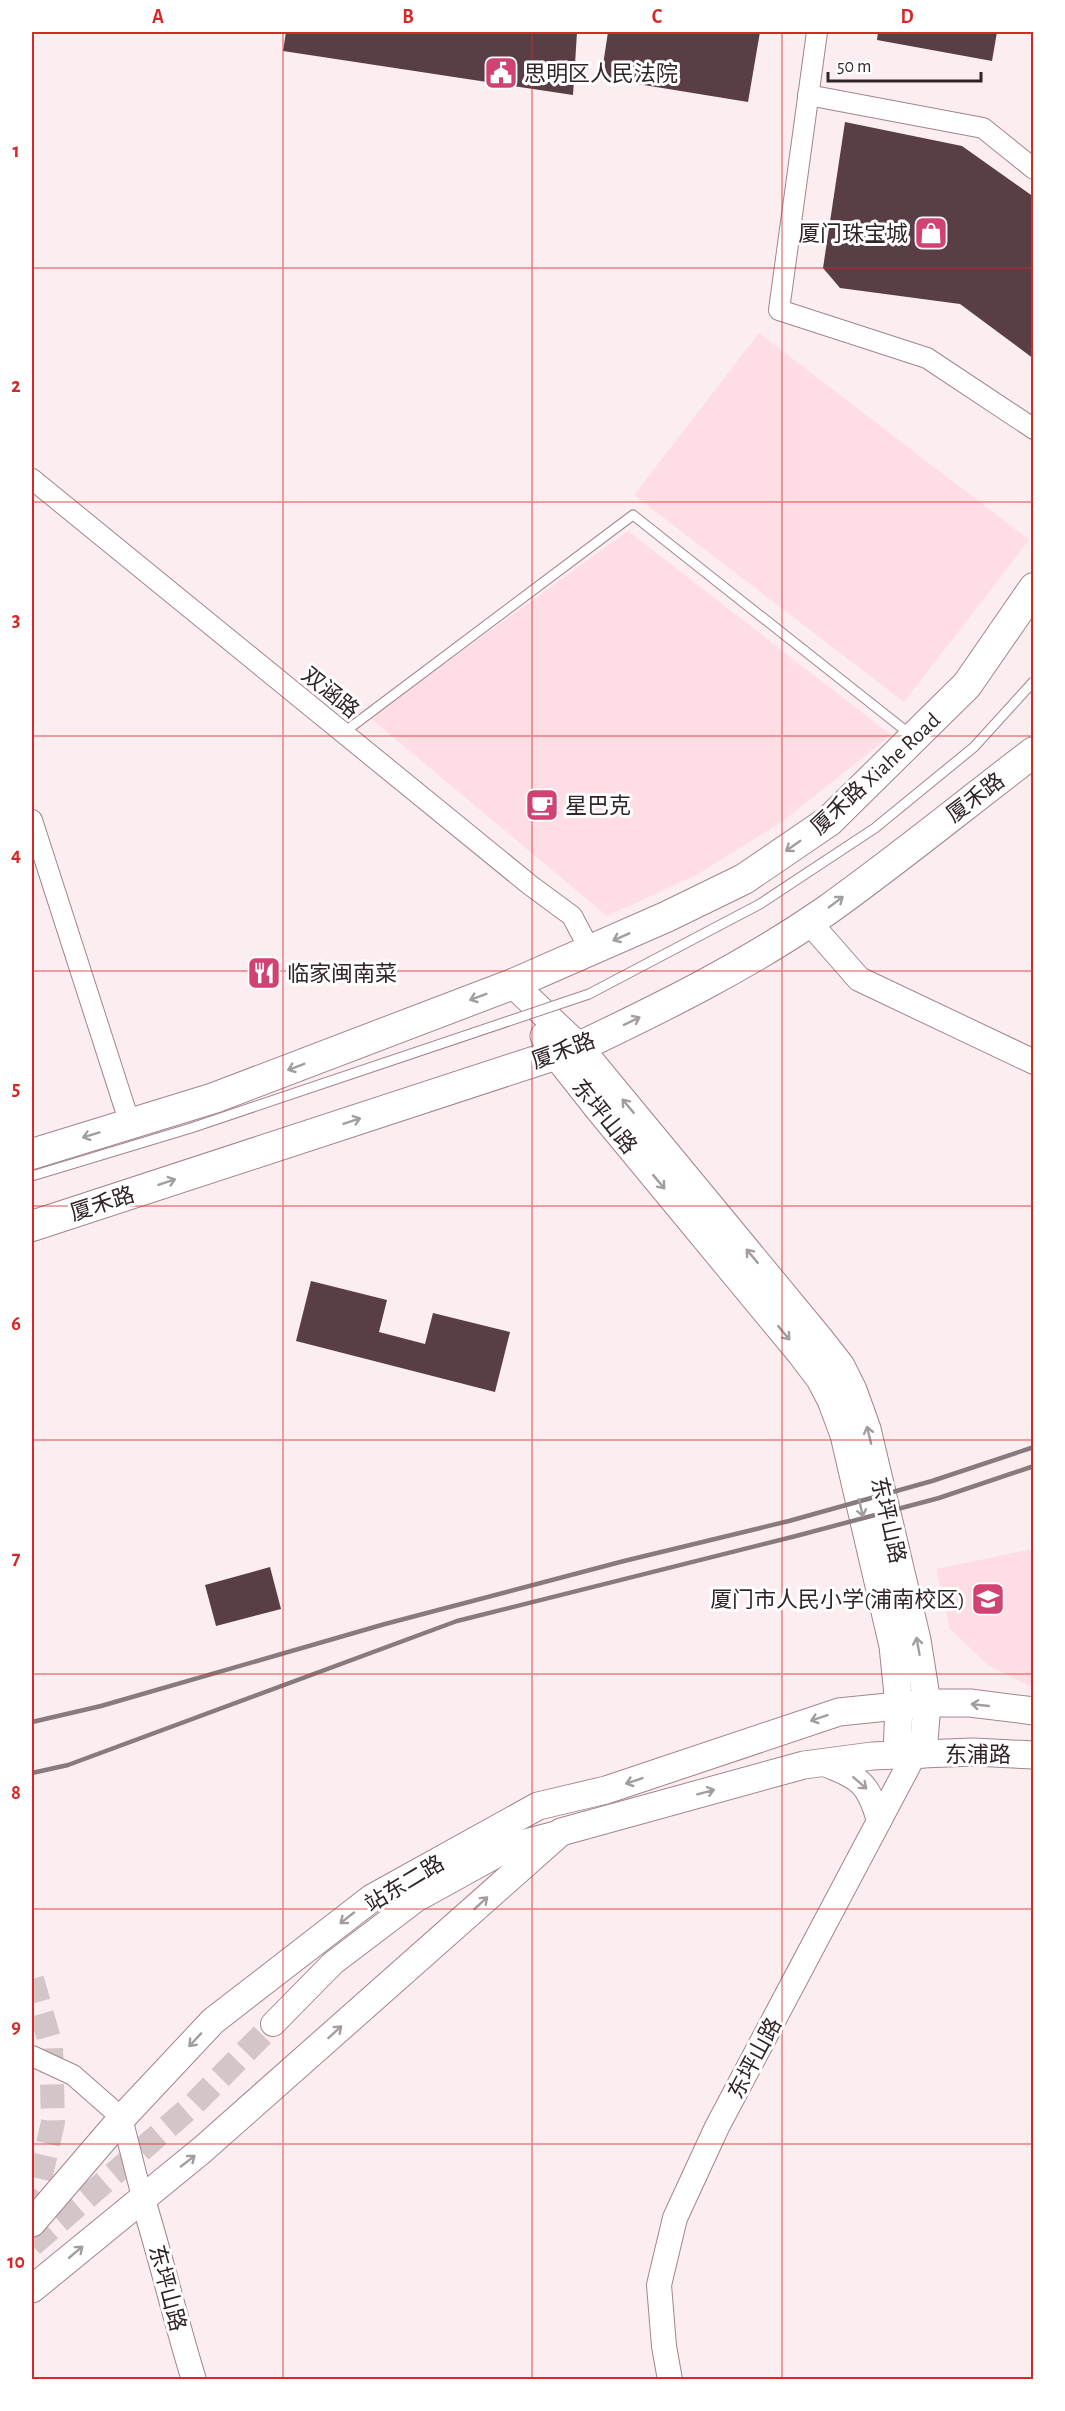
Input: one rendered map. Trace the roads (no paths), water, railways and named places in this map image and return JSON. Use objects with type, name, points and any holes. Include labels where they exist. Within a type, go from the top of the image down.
[{"type":"main road","points":[[985,659],[1034,588]]},
{"type":"main road","points":[[985,659],[1034,603]]},
{"type":"main road","name":"厦禾路 Xiahe Road","points":[[590,950],[744,879],[829,821],[967,685],[985,659]]},
{"type":"main road","name":"厦禾路","points":[[32,1226],[567,1051],[711,983],[809,922],[1034,752]]},
{"type":"main road","points":[[32,1154],[214,1098],[513,984],[590,950]]},
{"type":"main road","name":"东坪山路","points":[[513,984],[801,1354],[820,1379],[831,1400],[844,1435],[893,1646],[887,1706],[911,1755]]},
{"type":"main road","name":"东坪山路","points":[[567,1051],[820,1339],[841,1366],[849,1382],[867,1429],[917,1640],[927,1703],[911,1755]]},
{"type":"main road","name":"东浦路","points":[[887,1706],[970,1703],[1034,1711]]},
{"type":"main road","name":"站东二路","points":[[32,2223],[122,2118],[213,2021],[372,1898],[538,1806],[606,1790],[839,1712],[887,1706]]},
{"type":"main road","name":"东浦路","points":[[561,1832],[822,1763],[973,1752],[1034,1755]]},
{"type":"main road","points":[[32,2289],[202,2150],[561,1832]]},
{"type":"street","points":[[817,32],[779,310],[927,358],[1034,429]]},
{"type":"street","points":[[808,95],[983,128],[1034,169]]},
{"type":"street","name":"双涵路","points":[[32,479],[530,885],[572,916],[590,950]]},
{"type":"street","points":[[32,820],[130,1124]]},
{"type":"street","points":[[809,922],[859,979],[1034,1062]]},
{"type":"street","name":"东坪山路","points":[[670,2379],[664,2346],[659,2285],[675,2218],[717,2127],[879,1821],[911,1755]]},
{"type":"street","points":[[822,1763],[852,1776],[863,1785],[873,1800],[879,1821]]},
{"type":"street","points":[[273,2024],[333,1963],[416,1900],[519,1843],[561,1832]]},
{"type":"street","points":[[32,2056],[73,2075],[122,2118],[142,2197]]},
{"type":"street","name":"东坪山路","points":[[142,2197],[162,2258],[181,2338],[194,2379]]},
{"type":"lane","points":[[343,733],[633,515],[914,737]]},
{"type":"lane","points":[[32,1176],[191,1128],[589,994],[760,904],[874,828],[974,747],[1034,681]]},
{"type":"tunnel","points":[[32,1979],[51,2046],[53,2122],[38,2188],[32,2196]]},
{"type":"tunnel","points":[[32,2245],[194,2104],[273,2024]]},
{"type":"railway","points":[[32,1722],[101,1706],[385,1624],[624,1561],[789,1521],[932,1481],[1034,1447]]},
{"type":"railway","points":[[32,1773],[68,1765],[457,1621],[939,1498],[1034,1466]]},
{"type":"place","name":"思明区人民法院","points":[[501,73]]},
{"type":"place","name":"厦门珠宝城","points":[[931,233]]},
{"type":"place","name":"星巴克","points":[[542,805]]},
{"type":"place","name":"临家闽南菜","points":[[264,973]]},
{"type":"place","name":"厦门市人民小学(浦南校区)","points":[[988,1599]]}]
